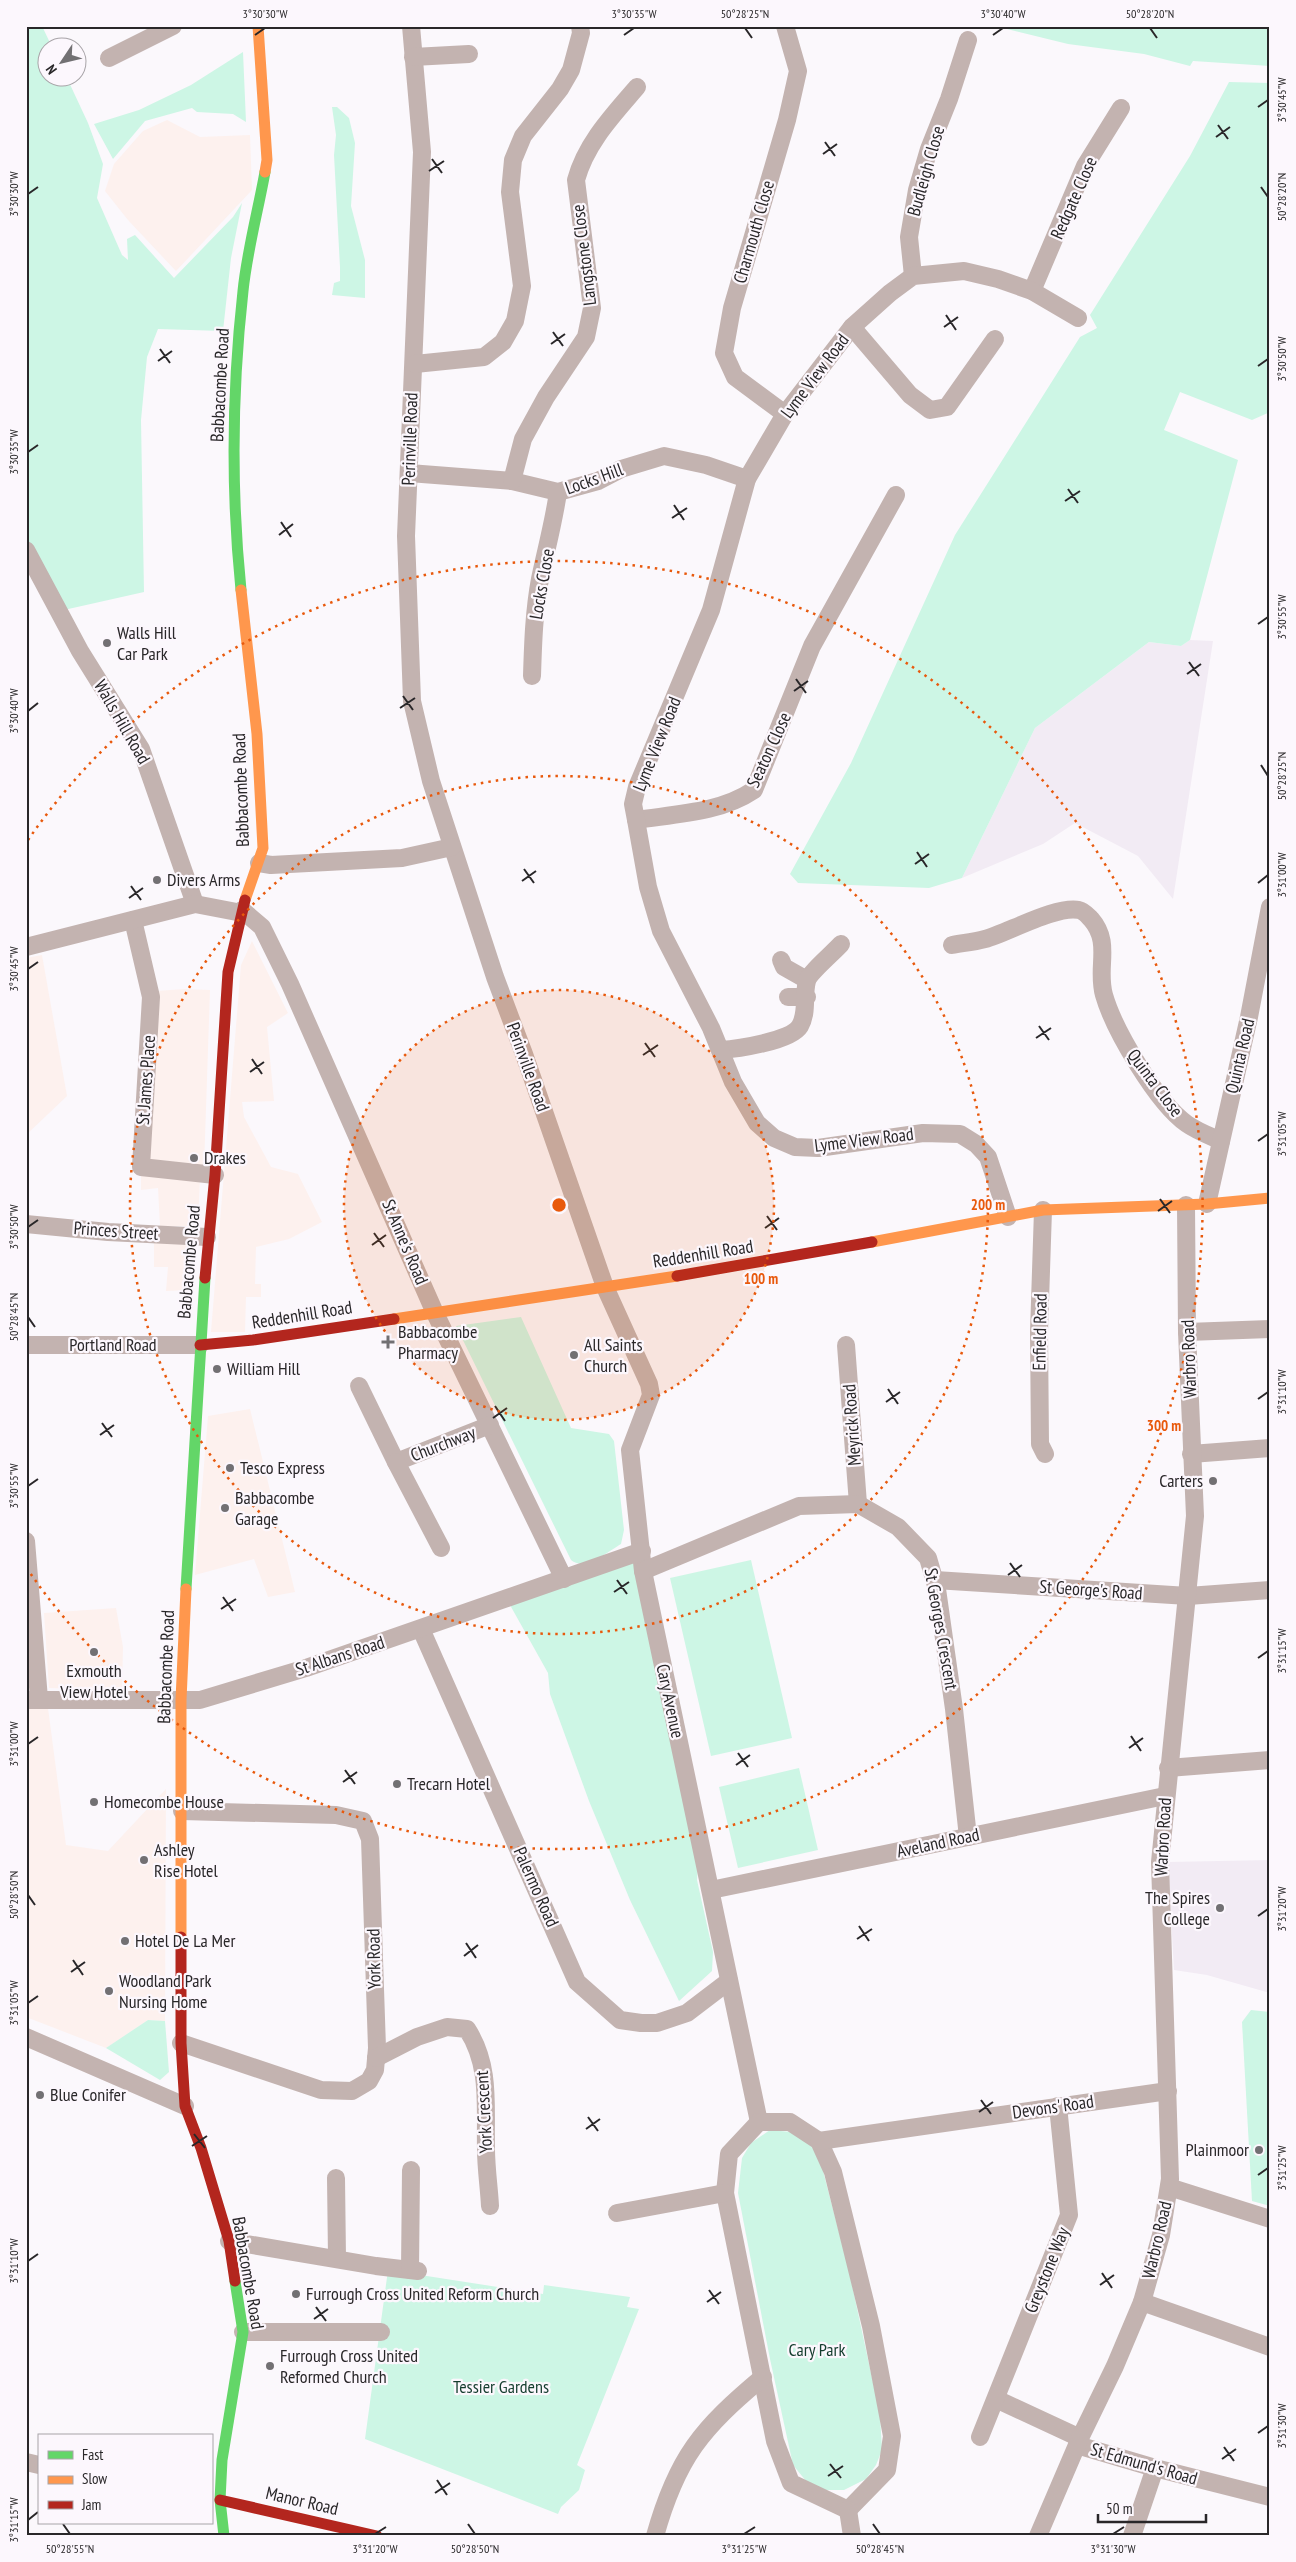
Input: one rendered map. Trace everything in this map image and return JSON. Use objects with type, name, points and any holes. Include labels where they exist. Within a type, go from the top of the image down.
[{"type":"main road","name":"Babbacombe Road","points":[[224,2536],[216,2499],[241,2355],[243,2332],[229,2241],[201,2148],[185,2106],[181,2043],[182,1811],[180,1700],[207,1237],[215,1175],[228,972],[242,912],[263,848],[257,734],[238,558],[234,479],[235,400],[243,290],[267,160],[258,26]]},
{"type":"main road","name":"Reddenhill Road","points":[[200,1345],[252,1340],[713,1271],[1044,1210],[1207,1204],[1270,1198]]},
{"type":"main road","name":"Manor Road","points":[[216,2499],[377,2536]]},
{"type":"street","points":[[109,58],[173,26]]},
{"type":"street","name":"Perinville Road","points":[[411,26],[422,152],[415,364],[406,536],[412,700],[431,781],[452,847],[495,977],[528,1064],[605,1287]]},
{"type":"street","points":[[415,364],[484,357],[504,342],[515,321],[522,286],[510,192],[513,160],[523,136],[560,89],[571,70],[581,33],[580,26]]},
{"type":"street","name":"Charmouth Close","points":[[785,26],[798,71],[787,120],[732,308],[724,352],[735,377],[785,414]]},
{"type":"street","name":"Budleigh Close","points":[[913,276],[909,237],[918,190],[929,148],[949,99],[968,40]]},
{"type":"street","points":[[414,58],[470,54]]},
{"type":"street","name":"Langstone Close","points":[[512,481],[523,439],[546,397],[586,337],[592,308],[576,180],[580,164],[602,127],[637,87]]},
{"type":"street","name":"Redgate Close","points":[[1032,290],[1085,166],[1122,108]]},
{"type":"street","name":"Lyme View Road","points":[[1008,1217],[988,1157],[976,1144],[960,1134],[923,1133],[818,1148],[795,1147],[774,1138],[757,1123],[733,1082],[720,1050],[661,931],[648,886],[633,804],[637,787],[711,610],[747,479],[785,414],[852,327],[890,292],[913,276],[964,271],[998,278],[1032,290],[1078,318]]},
{"type":"street","points":[[852,327],[910,395],[930,410],[947,407],[995,339]]},
{"type":"street","name":"Locks Hill","points":[[409,472],[512,481],[558,492],[598,481],[621,469],[664,456],[706,465],[747,479]]},
{"type":"street","name":"Locks Close","points":[[532,676],[534,632],[540,580],[550,540],[558,492]]},
{"type":"street","name":"Seaton Close","points":[[636,820],[717,808],[739,800],[754,790],[812,646],[896,496]]},
{"type":"street","name":"Walls Hill Road","points":[[26,550],[80,651],[141,749],[195,904]]},
{"type":"street","points":[[259,863],[271,865],[402,858],[452,847]]},
{"type":"street","points":[[26,947],[195,904],[242,912]]},
{"type":"street","name":"Quinta Road","points":[[1207,1204],[1250,1017],[1270,907]]},
{"type":"street","name":"Quinta Close","points":[[952,945],[986,939],[1023,923],[1058,913],[1079,910],[1086,914],[1101,932],[1104,943],[1100,972],[1104,994],[1112,1018],[1136,1063],[1169,1106],[1187,1124],[1221,1141]]},
{"type":"street","name":"St Anne's Road","points":[[242,912],[262,927],[290,984],[435,1313],[564,1579]]},
{"type":"street","name":"St James Place","points":[[133,920],[151,997],[141,1168],[215,1175]]},
{"type":"street","points":[[720,1050],[736,1049],[792,1035],[800,1026],[807,997],[807,980],[841,944]]},
{"type":"street","points":[[781,960],[784,967],[807,980]]},
{"type":"street","points":[[788,997],[807,997]]},
{"type":"street","name":"Warbro Road","points":[[1038,2536],[1142,2302],[1161,2235],[1169,2187],[1168,2091],[1160,1862],[1165,1796],[1188,1596],[1195,1516],[1187,1332],[1186,1204]]},
{"type":"street","name":"Enfield Road","points":[[1044,1210],[1039,1332],[1040,1444],[1045,1454]]},
{"type":"street","name":"Princes Street","points":[[26,1224],[108,1232],[207,1237]]},
{"type":"street","name":"Cary Avenue","points":[[605,1287],[649,1384],[651,1395],[630,1450],[643,1570],[759,2122]]},
{"type":"street","points":[[1187,1332],[1270,1329]]},
{"type":"street","name":"Portland Road","points":[[26,1345],[200,1345]]},
{"type":"street","name":"Meyrick Road","points":[[846,1345],[858,1504]]},
{"type":"street","name":"Churchway","points":[[359,1386],[441,1548]]},
{"type":"street","name":"Churchway","points":[[396,1462],[490,1425]]},
{"type":"street","points":[[1191,1454],[1270,1448]]},
{"type":"street","points":[[643,1570],[799,1506],[858,1504]]},
{"type":"street","name":"St Georges Crescent","points":[[858,1504],[898,1527],[928,1558],[935,1580],[954,1709],[968,1837]]},
{"type":"street","points":[[26,1541],[33,1699]]},
{"type":"street","name":"St Albans Road","points":[[33,1699],[180,1700],[209,1697],[306,1668],[564,1579],[642,1550]]},
{"type":"street","name":"St George's Road","points":[[935,1580],[1188,1596],[1270,1590]]},
{"type":"street","name":"Palermo Road","points":[[421,1628],[577,1982],[620,2020],[641,2024],[657,2023],[687,2013],[729,1981]]},
{"type":"street","points":[[1168,1768],[1270,1760]]},
{"type":"street","name":"Aveland Road","points":[[711,1890],[1165,1796]]},
{"type":"street","name":"York Road","points":[[181,2043],[321,2090],[352,2091],[369,2081],[375,2070],[370,1840],[363,1821],[336,1815],[182,1811]]},
{"type":"street","name":"York Crescent","points":[[376,2058],[417,2037],[447,2027],[467,2029],[478,2045],[487,2101],[486,2149],[490,2206]]},
{"type":"street","points":[[26,2037],[185,2106]]},
{"type":"street","name":"Devons' Road","points":[[819,2140],[1168,2091]]},
{"type":"street","name":"Greystone Way","points":[[980,2437],[1069,2215],[1058,2106]]},
{"type":"street","points":[[759,2122],[790,2122],[819,2140],[833,2172],[871,2326],[892,2436],[887,2470],[848,2510],[790,2483],[776,2441],[725,2193],[729,2154],[759,2122]]},
{"type":"street","points":[[229,2241],[414,2271],[411,2170]]},
{"type":"street","points":[[336,2178],[338,2258]]},
{"type":"street","points":[[1169,2187],[1270,2219]]},
{"type":"street","points":[[617,2213],[725,2193]]},
{"type":"street","points":[[1142,2302],[1270,2348]]},
{"type":"street","points":[[243,2332],[381,2332]]},
{"type":"street","points":[[655,2536],[666,2497],[689,2452],[711,2423],[763,2377]]},
{"type":"street","points":[[996,2399],[1079,2441]]},
{"type":"street","name":"St Edmund's Road","points":[[1079,2441],[1154,2468],[1270,2497]]},
{"type":"street","points":[[1132,2536],[1154,2468]]},
{"type":"street","points":[[848,2510],[852,2536]]},
{"type":"shaded area","points":[[167,120],[200,137],[250,135],[252,190],[176,271],[128,220],[105,191],[114,164],[143,131]]},
{"type":"shaded area","points":[[1190,640],[1213,641],[1173,899],[1138,856],[1075,823],[1043,844],[962,878],[1035,728],[1149,642],[1181,646]]},
{"type":"shaded area","points":[[252,941],[288,1013],[267,1027],[274,1101],[242,1102],[244,1117],[271,1167],[298,1174],[322,1222],[289,1239],[256,1247],[255,1284],[261,1284],[261,1297],[246,1297],[245,1332],[211,1332],[241,965]]},
{"type":"shaded area","points":[[42,955],[67,1096],[26,1135],[26,958]]},
{"type":"shaded area","points":[[210,990],[204,1168],[200,1177],[198,1226],[160,1226],[158,1188],[141,1190],[141,1167],[156,991]]},
{"type":"shaded area","points":[[154,1240],[195,1245],[189,1290],[166,1291],[168,1267],[154,1267]]},
{"type":"shaded area","points":[[250,1409],[295,1592],[268,1597],[254,1559],[195,1575],[208,1416]]},
{"type":"shaded area","points":[[116,1608],[123,1647],[122,1690],[49,1688],[44,1613]]},
{"type":"shaded area","points":[[48,1708],[66,1845],[108,1851],[166,1789],[165,2021],[148,2020],[106,2048],[26,2017],[26,1709]]},
{"type":"shaded area","name":"The Spires College","points":[[1270,1860],[1270,1993],[1207,1975],[1174,1970],[1168,1862]]},
{"type":"green space","points":[[26,26],[42,26],[48,38],[38,38],[38,88],[72,88],[88,123],[103,164],[97,198],[122,255],[128,260],[127,239],[135,235],[174,278],[233,217],[242,203],[231,258],[223,331],[158,329],[147,357],[141,420],[144,592],[55,612],[26,551]]},
{"type":"green space","points":[[995,26],[1270,26],[1270,66],[1193,61],[1190,66],[1144,54],[1068,44]]},
{"type":"green space","points":[[243,52],[246,122],[233,114],[197,112],[192,108],[145,121],[113,159],[94,124],[139,110],[191,85]]},
{"type":"green space","points":[[1229,82],[1270,83],[1270,412],[1252,420],[1180,392],[1164,430],[1238,460],[1190,640],[1181,646],[1149,642],[1035,728],[962,878],[929,888],[798,883],[790,874],[851,763],[955,535],[1080,337],[1097,328],[1090,315],[1190,156]]},
{"type":"green space","points":[[332,107],[337,107],[349,118],[355,143],[351,206],[365,260],[365,298],[332,295],[334,283],[340,281],[340,267],[334,155],[336,135]]},
{"type":"green space","points":[[521,1317],[571,1428],[609,1434],[614,1441],[624,1530],[621,1544],[596,1560],[583,1564],[571,1560],[456,1326]]},
{"type":"green space","points":[[637,1557],[699,1852],[697,1880],[713,1952],[712,1971],[679,2001],[630,1900],[589,1801],[550,1694],[548,1673],[510,1605]]},
{"type":"green space","points":[[751,1560],[792,1738],[711,1756],[670,1578]]},
{"type":"green space","points":[[799,1768],[818,1850],[738,1868],[719,1787]]},
{"type":"green space","name":"Plainmoor","points":[[1251,2010],[1270,2012],[1270,2206],[1252,2201],[1242,2022]]},
{"type":"green space","points":[[148,2020],[165,2021],[169,2072],[160,2080],[106,2048]]},
{"type":"green space","name":"Cary Park","points":[[770,2130],[791,2132],[808,2141],[820,2159],[849,2271],[880,2415],[882,2450],[876,2465],[866,2479],[844,2490],[824,2490],[806,2481],[793,2465],[770,2359],[738,2193],[742,2158],[751,2143]]},
{"type":"green space","name":"Tessier Gardens","points":[[388,2270],[543,2294],[544,2285],[630,2297],[627,2307],[639,2309],[577,2465],[585,2470],[579,2490],[561,2507],[558,2514],[365,2439]]},
{"type":"traffic: fast","points":[[241,590],[234,478],[239,328],[245,276],[265,172]]},
{"type":"traffic: fast","points":[[186,1589],[205,1278]]},
{"type":"traffic: fast","points":[[224,2536],[220,2500],[222,2460],[243,2332],[235,2281]]},
{"type":"traffic: slow","points":[[258,26],[267,160],[265,172]]},
{"type":"traffic: slow","points":[[241,590],[257,734],[263,848],[245,900]]},
{"type":"traffic: slow","points":[[872,1242],[1043,1210],[1207,1204],[1270,1198]]},
{"type":"traffic: slow","points":[[394,1319],[677,1276]]},
{"type":"traffic: slow","points":[[181,1937],[181,1700],[186,1589]]},
{"type":"traffic: jam","points":[[205,1278],[215,1175],[228,972],[245,900]]},
{"type":"traffic: jam","points":[[677,1276],[872,1242]]},
{"type":"traffic: jam","points":[[200,1345],[253,1340],[394,1319]]},
{"type":"traffic: jam","points":[[181,1937],[181,2043],[185,2106],[201,2148],[229,2241],[235,2281]]},
{"type":"traffic: jam","points":[[220,2500],[377,2536]]},
{"type":"place","name":"Walls Hill Car Park","points":[[107,643]]},
{"type":"place","name":"Divers Arms","points":[[157,880]]},
{"type":"place","name":"Drakes","points":[[194,1158]]},
{"type":"place","name":"Babbacombe Pharmacy","points":[[388,1342]]},
{"type":"place","name":"All Saints Church","points":[[574,1355]]},
{"type":"place","name":"William Hill","points":[[217,1369]]},
{"type":"place","name":"Tesco Express","points":[[230,1468]]},
{"type":"place","name":"Carters","points":[[1213,1481]]},
{"type":"place","name":"Babbacombe Garage","points":[[225,1508]]},
{"type":"place","name":"Exmouth View Hotel","points":[[94,1652]]},
{"type":"place","name":"Trecarn Hotel","points":[[397,1784]]},
{"type":"place","name":"Homecombe House","points":[[94,1802]]},
{"type":"place","name":"Ashley Rise Hotel","points":[[144,1860]]},
{"type":"place","name":"The Spires College","points":[[1220,1908]]},
{"type":"place","name":"Hotel De La Mer","points":[[125,1941]]},
{"type":"place","name":"Woodland Park Nursing Home","points":[[109,1991]]},
{"type":"place","name":"Blue Conifer","points":[[40,2095]]},
{"type":"place","name":"Plainmoor","points":[[1259,2150]]},
{"type":"place","name":"Furrough Cross United Reform Church","points":[[296,2294]]},
{"type":"place","name":"Furrough Cross United Reformed Church","points":[[270,2366]]}]
